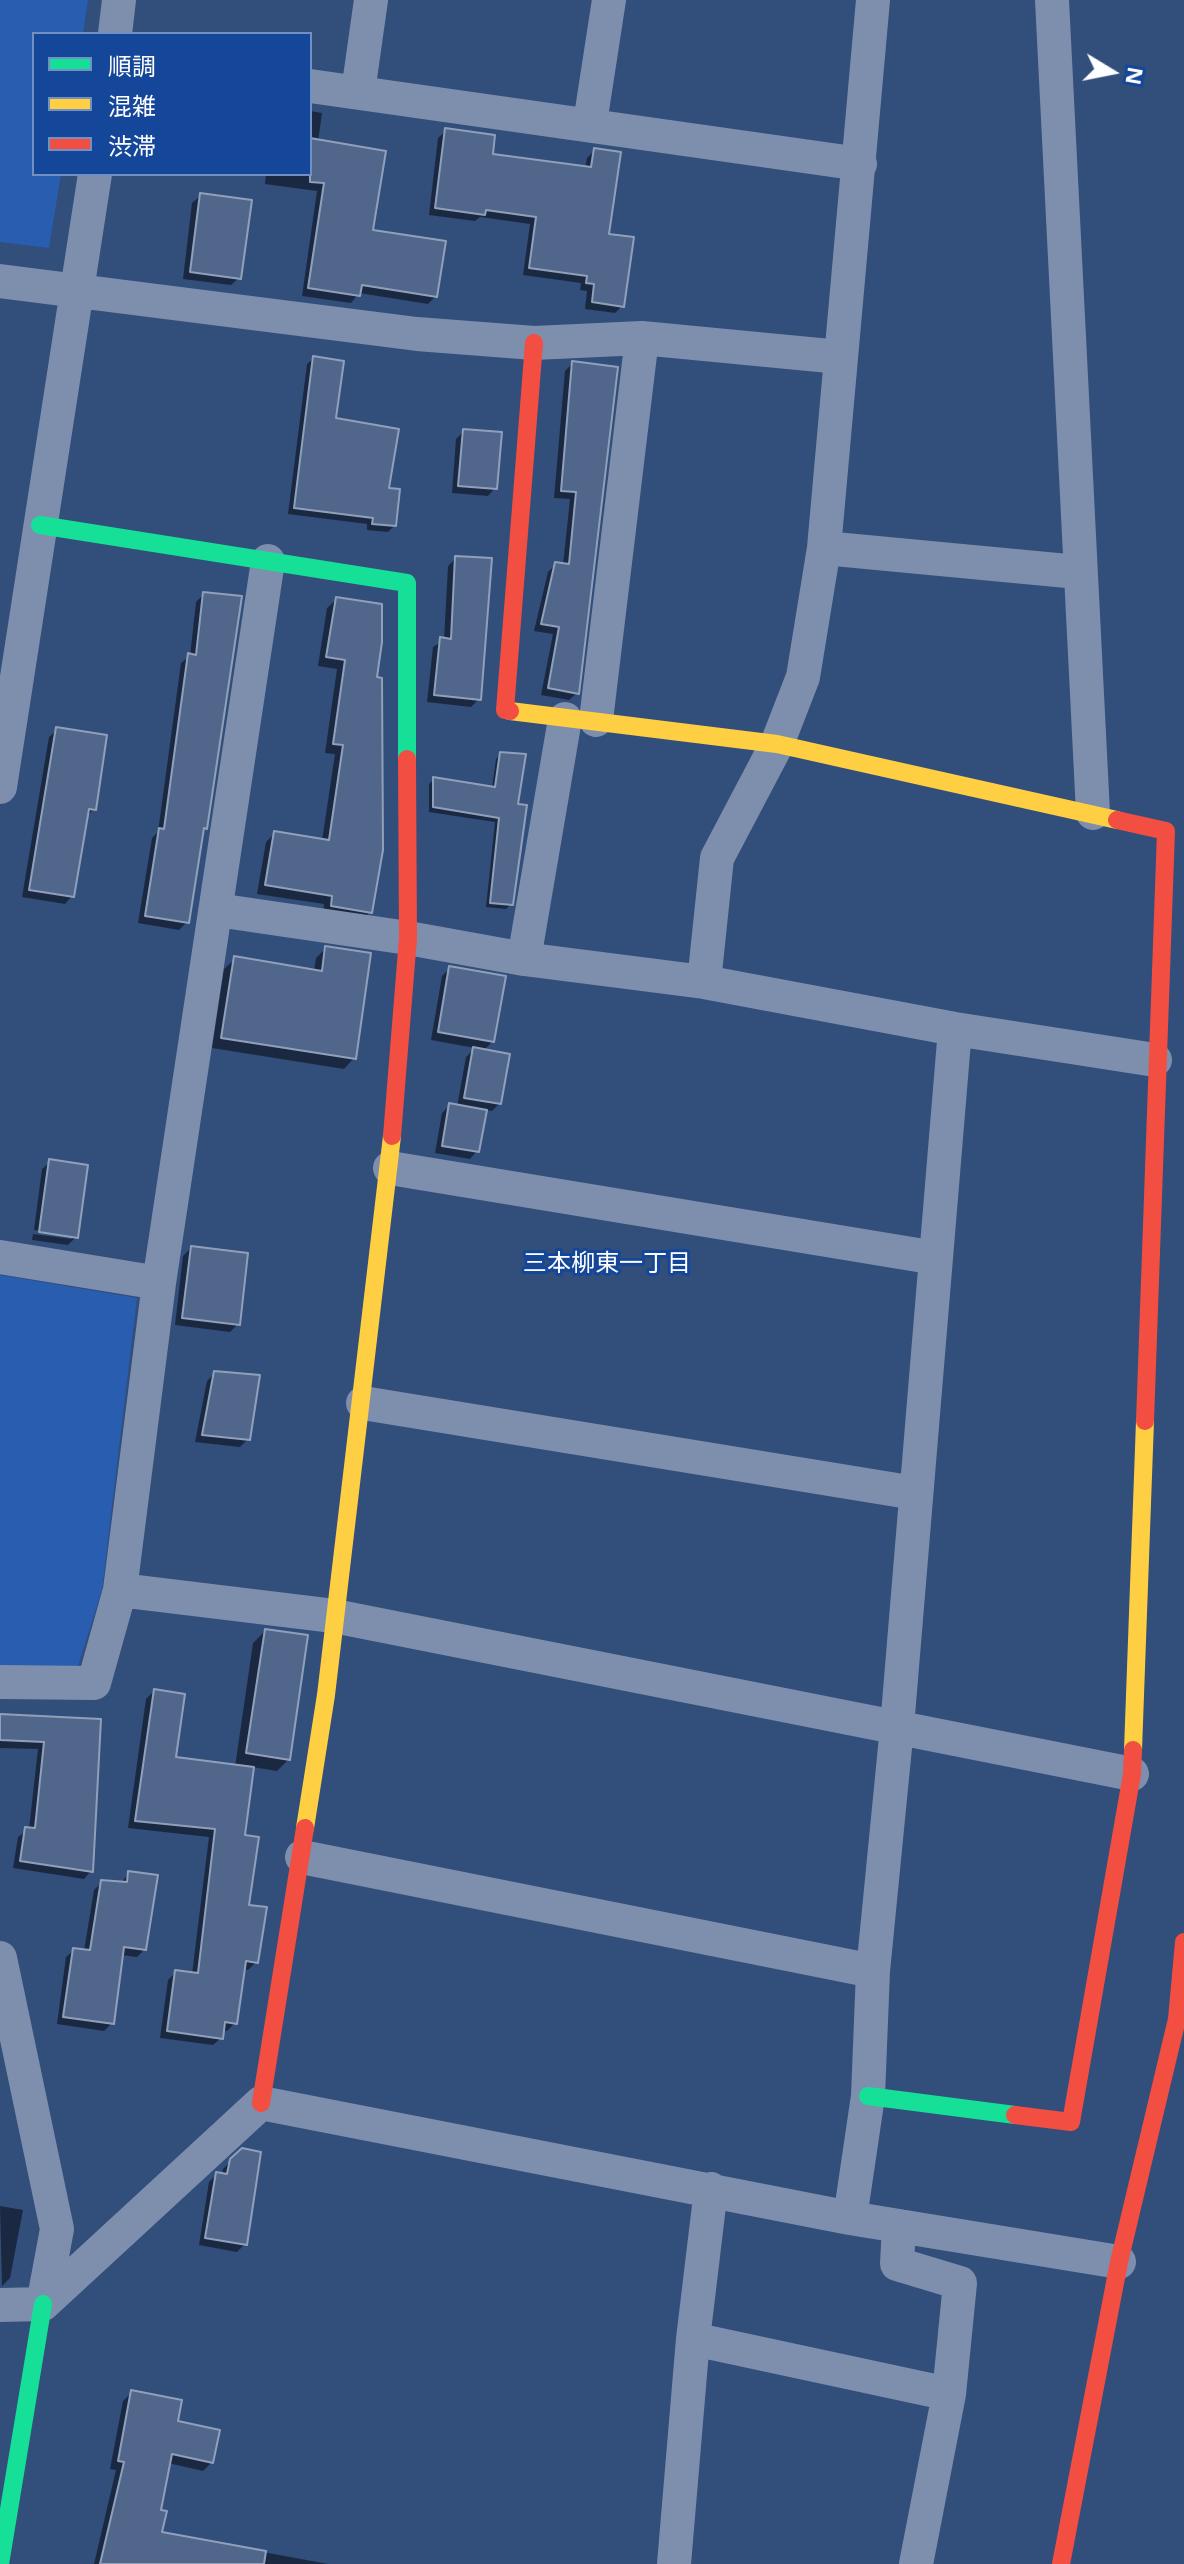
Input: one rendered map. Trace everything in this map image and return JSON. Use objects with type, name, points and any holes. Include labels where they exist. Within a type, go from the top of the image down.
[{"type":"street","points":[[115,32],[119,0]]},
{"type":"street","points":[[358,92],[371,0]]},
{"type":"street","points":[[590,123],[609,0]]},
{"type":"street","points":[[704,982],[717,858],[777,744],[803,677],[824,548],[873,0]]},
{"type":"street","points":[[1052,0],[1078,572],[1093,813]]},
{"type":"street","points":[[312,86],[590,123],[860,164]]},
{"type":"street","points":[[0,787],[95,176]]},
{"type":"street","points":[[0,281],[417,334],[534,343],[642,338],[840,357]]},
{"type":"street","points":[[524,959],[580,720],[642,338]]},
{"type":"street","points":[[534,343],[505,710],[777,744],[1166,831],[1155,1060],[1132,1774],[1071,2122],[868,2096]]},
{"type":"street","points":[[0,2305],[43,2304],[261,2103],[302,1857],[363,1403],[390,1168],[408,938],[407,583],[40,525]]},
{"type":"street","points":[[824,548],[1078,572]]},
{"type":"street","points":[[0,1682],[94,1683],[120,1590],[159,1283],[268,561]]},
{"type":"street","points":[[217,910],[408,938],[524,959],[704,982],[955,1029],[1155,1060]]},
{"type":"street","points":[[850,2218],[868,2096],[873,1971],[897,1727],[955,1029]]},
{"type":"street","points":[[390,1168],[936,1258]]},
{"type":"street","points":[[0,1257],[159,1283]]},
{"type":"street","points":[[363,1403],[915,1493]]},
{"type":"street","points":[[120,1590],[334,1616],[1132,1774]]},
{"type":"street","points":[[302,1857],[873,1971]]},
{"type":"street","points":[[1061,2564],[1119,2262],[1177,2019],[1184,1942]]},
{"type":"street","points":[[0,1958],[10,2056],[57,2229],[0,2564]]},
{"type":"street","points":[[261,2103],[850,2218],[1119,2262]]},
{"type":"street","points":[[674,2564],[693,2339],[711,2189]]},
{"type":"street","points":[[899,2226],[897,2264],[960,2283],[949,2394],[916,2564]]},
{"type":"street","points":[[693,2339],[949,2394]]},
{"type":"shaded area","points":[[0,0],[88,0],[83,32],[32,32],[32,176],[61,176],[49,248],[0,242]]},
{"type":"shaded area","points":[[0,1275],[137,1298],[102,1590],[78,1666],[0,1668]]},
{"type":"building","points":[[445,128],[495,135],[493,154],[591,167],[594,148],[621,152],[609,234],[634,237],[624,307],[592,302],[594,284],[586,283],[587,276],[529,268],[536,217],[486,210],[485,215],[435,208]]},
{"type":"building","points":[[312,138],[386,151],[373,230],[446,241],[437,297],[362,285],[360,296],[308,288],[324,183],[310,182]]},
{"type":"building","points":[[200,193],[252,200],[241,279],[190,272]]},
{"type":"building","points":[[313,356],[344,361],[336,418],[399,429],[389,488],[400,489],[396,526],[372,524],[373,518],[294,508]]},
{"type":"building","points":[[572,361],[618,367],[579,694],[548,688],[559,627],[541,624],[555,562],[569,564],[576,492],[561,491]]},
{"type":"building","points":[[463,429],[502,432],[497,489],[458,486]]},
{"type":"building","points":[[455,556],[492,558],[481,700],[434,695],[440,637],[451,639]]},
{"type":"building","points":[[203,592],[242,596],[207,829],[204,828],[189,923],[145,916],[159,828],[164,829],[188,653],[196,655]]},
{"type":"building","points":[[336,597],[382,604],[382,642],[377,677],[382,678],[383,850],[372,913],[331,906],[332,896],[265,885],[274,831],[329,840],[343,745],[333,744],[345,660],[326,657]]},
{"type":"building","points":[[56,727],[107,735],[96,810],[89,809],[74,897],[29,890]]},
{"type":"building","points":[[500,752],[526,754],[518,804],[527,805],[513,905],[490,903],[499,818],[433,807],[433,777],[495,787]]},
{"type":"building","points":[[325,946],[371,953],[356,1059],[221,1038],[234,956],[322,971]]},
{"type":"building","points":[[449,966],[506,976],[494,1042],[438,1032]]},
{"type":"building","points":[[473,1047],[510,1054],[501,1104],[464,1098]]},
{"type":"building","points":[[449,1103],[487,1110],[479,1152],[442,1146]]},
{"type":"building","points":[[49,1159],[88,1165],[78,1238],[39,1232]]},
{"type":"building","points":[[191,1246],[248,1253],[240,1325],[182,1318]]},
{"type":"building","points":[[214,1371],[260,1375],[250,1440],[202,1435]]},
{"type":"building","points":[[265,1629],[308,1635],[290,1760],[246,1753]]},
{"type":"building","points":[[154,1689],[185,1694],[176,1757],[254,1767],[245,1835],[259,1837],[249,1905],[267,1907],[258,1963],[246,1961],[237,2024],[225,2022],[223,2039],[167,2031],[175,1970],[198,1973],[215,1829],[135,1821]]},
{"type":"building","points":[[0,1714],[101,1719],[93,1872],[20,1861],[25,1827],[35,1828],[44,1742],[0,1740]]},
{"type":"building","points":[[128,1871],[158,1875],[146,1950],[124,1947],[114,2024],[63,2017],[73,1948],[90,1950],[101,1880],[127,1882]]},
{"type":"building","points":[[242,2148],[261,2152],[247,2245],[205,2238],[216,2172],[227,2174],[230,2159]]},
{"type":"building","points":[[131,2390],[182,2400],[178,2421],[220,2430],[213,2463],[172,2454],[161,2510],[167,2511],[162,2532],[266,2551],[264,2564],[100,2564],[124,2462],[118,2461]]},
{"type":"traffic: fast","points":[[40,525],[407,583],[407,759]]},
{"type":"traffic: fast","points":[[868,2096],[1015,2115]]},
{"type":"traffic: fast","points":[[0,2564],[43,2304]]},
{"type":"traffic: slow","points":[[510,711],[777,744],[1117,820]]},
{"type":"traffic: slow","points":[[305,1828],[326,1695],[392,1136]]},
{"type":"traffic: slow","points":[[1133,1750],[1145,1421]]},
{"type":"traffic: jam","points":[[510,711],[505,710],[534,343]]},
{"type":"traffic: jam","points":[[392,1136],[408,938],[407,759]]},
{"type":"traffic: jam","points":[[1117,820],[1166,831],[1145,1421]]},
{"type":"traffic: jam","points":[[1015,2115],[1071,2122],[1132,1774],[1133,1750]]},
{"type":"traffic: jam","points":[[261,2103],[305,1828]]},
{"type":"traffic: jam","points":[[1061,2564],[1119,2262],[1177,2019],[1184,1942]]},
{"type":"district","name":"三本柳東一丁目","points":[[607,1264]]}]
